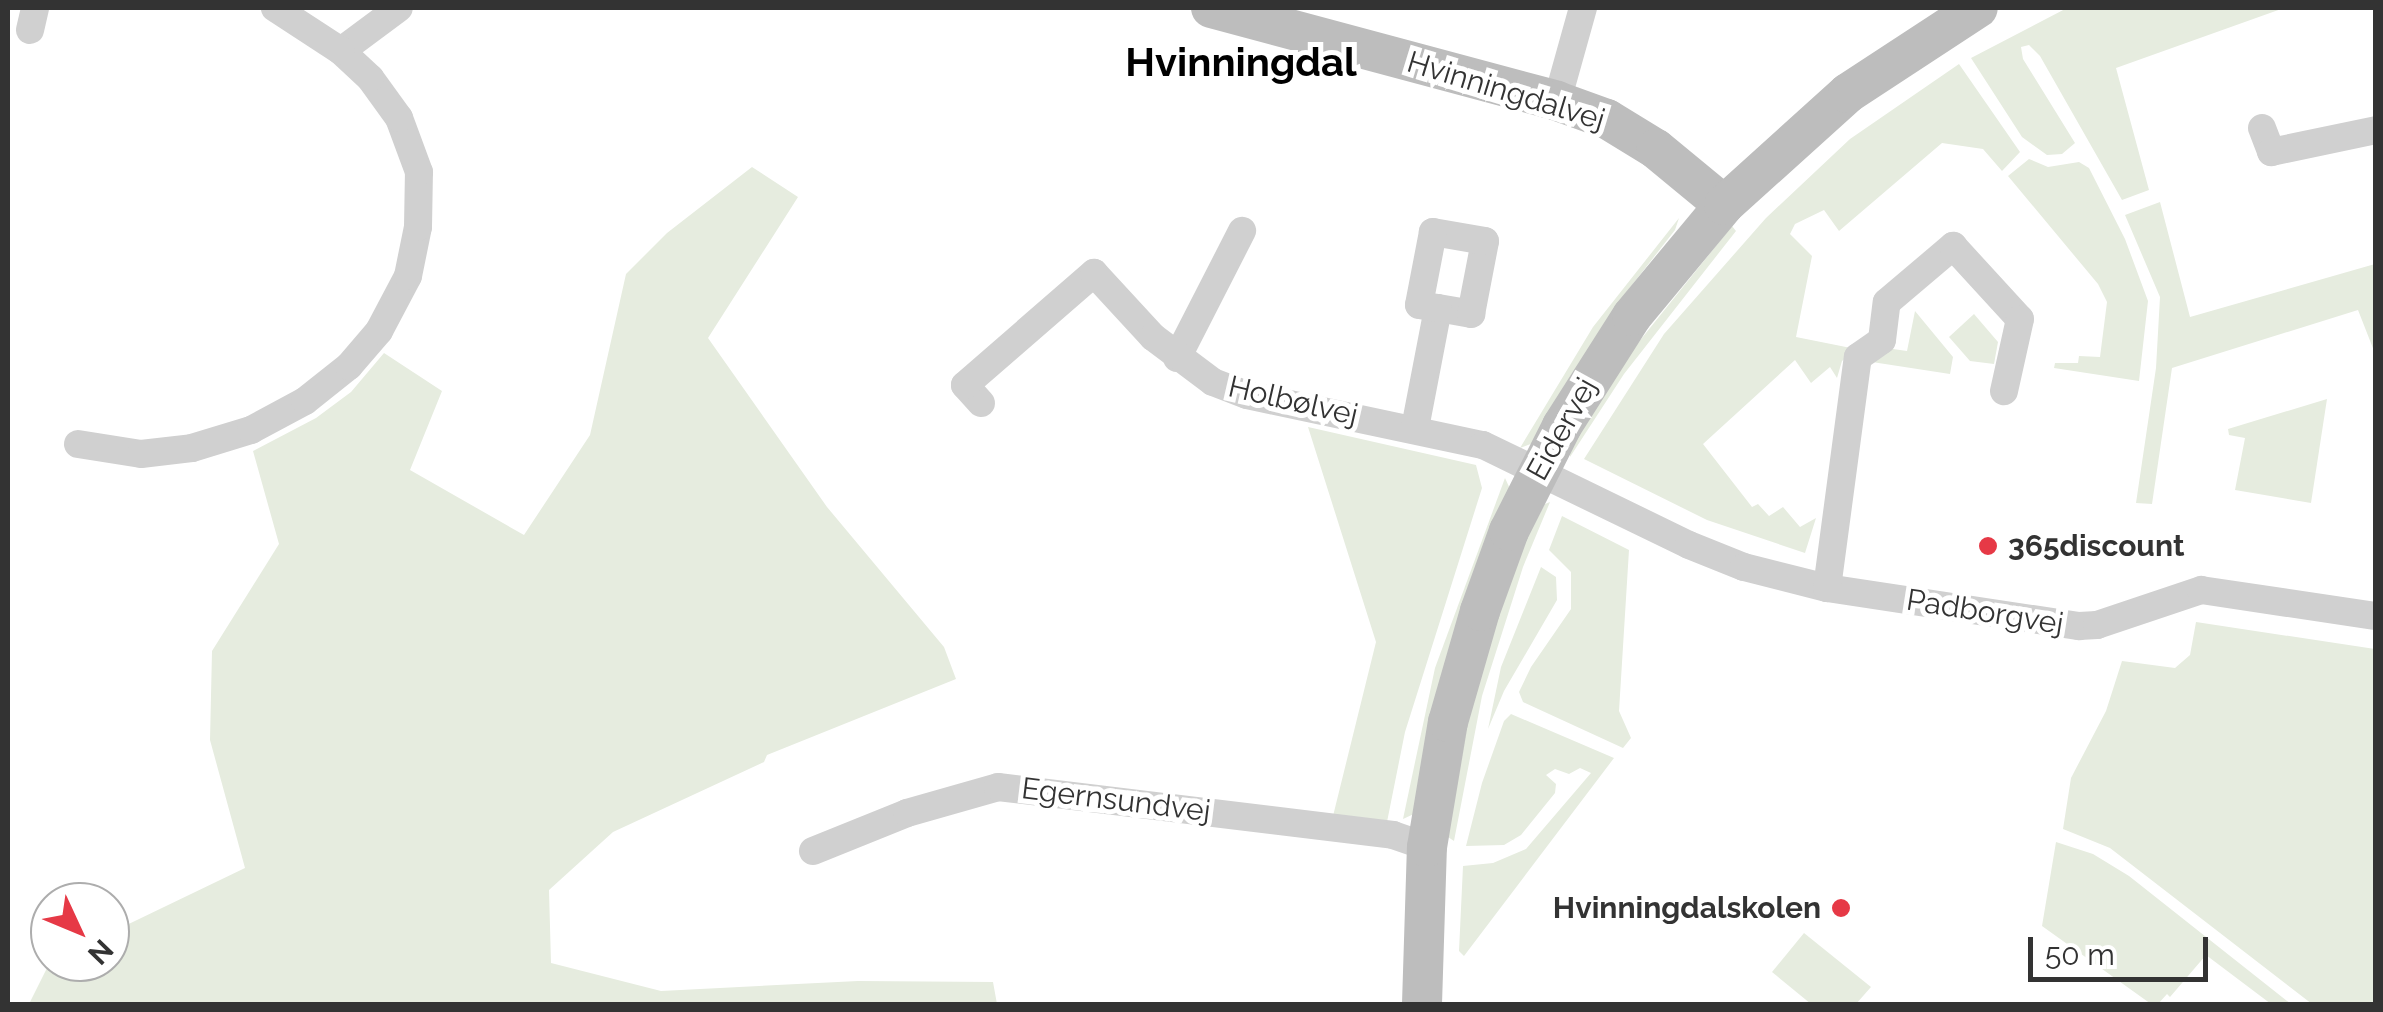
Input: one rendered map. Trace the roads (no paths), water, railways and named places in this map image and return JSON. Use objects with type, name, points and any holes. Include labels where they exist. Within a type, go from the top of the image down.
[{"type":"street","points":[[78,444],[141,454],[192,448],[251,430],[305,401],[348,366],[379,331],[408,276],[418,227],[420,172],[399,118],[370,78],[341,51],[275,8]]},
{"type":"street","points":[[341,51],[399,8]]},
{"type":"street","name":"Hvinningdalvej","points":[[1211,8],[1268,15],[1557,100],[1607,119],[1656,149],[1724,206]]},
{"type":"street","points":[[1557,100],[1583,8]]},
{"type":"street","name":"Eidervej","points":[[1422,1004],[1427,847],[1448,722],[1467,650],[1509,532],[1589,378],[1632,316],[1724,206],[1848,93],[1978,8]]},
{"type":"street","points":[[2262,128],[2271,152],[2376,130]]},
{"type":"street","points":[[1177,358],[1242,230]]},
{"type":"street","points":[[1827,588],[1858,356],[1882,340],[1887,302],[1953,246],[2020,319],[2004,390]]},
{"type":"street","name":"Holbølvej","points":[[981,403],[966,385],[1094,273],[1177,358],[1213,382],[1247,395],[1483,445],[1538,471]]},
{"type":"street","points":[[1415,428],[1438,308]]},
{"type":"street","name":"Padborgvej","points":[[1538,471],[1688,545],[1744,567],[1827,588],[2079,626],[2097,625],[2202,590],[2376,616]]},
{"type":"street","name":"Egernsundvej","points":[[814,850],[907,813],[998,787],[1393,835],[1427,847]]},
{"type":"place","name":"365discount","points":[[1988,546]]},
{"type":"place","name":"Hvinningdalskolen","points":[[1841,908]]},
{"type":"district","name":"Hvinningdal","points":[[1241,62]]}]
